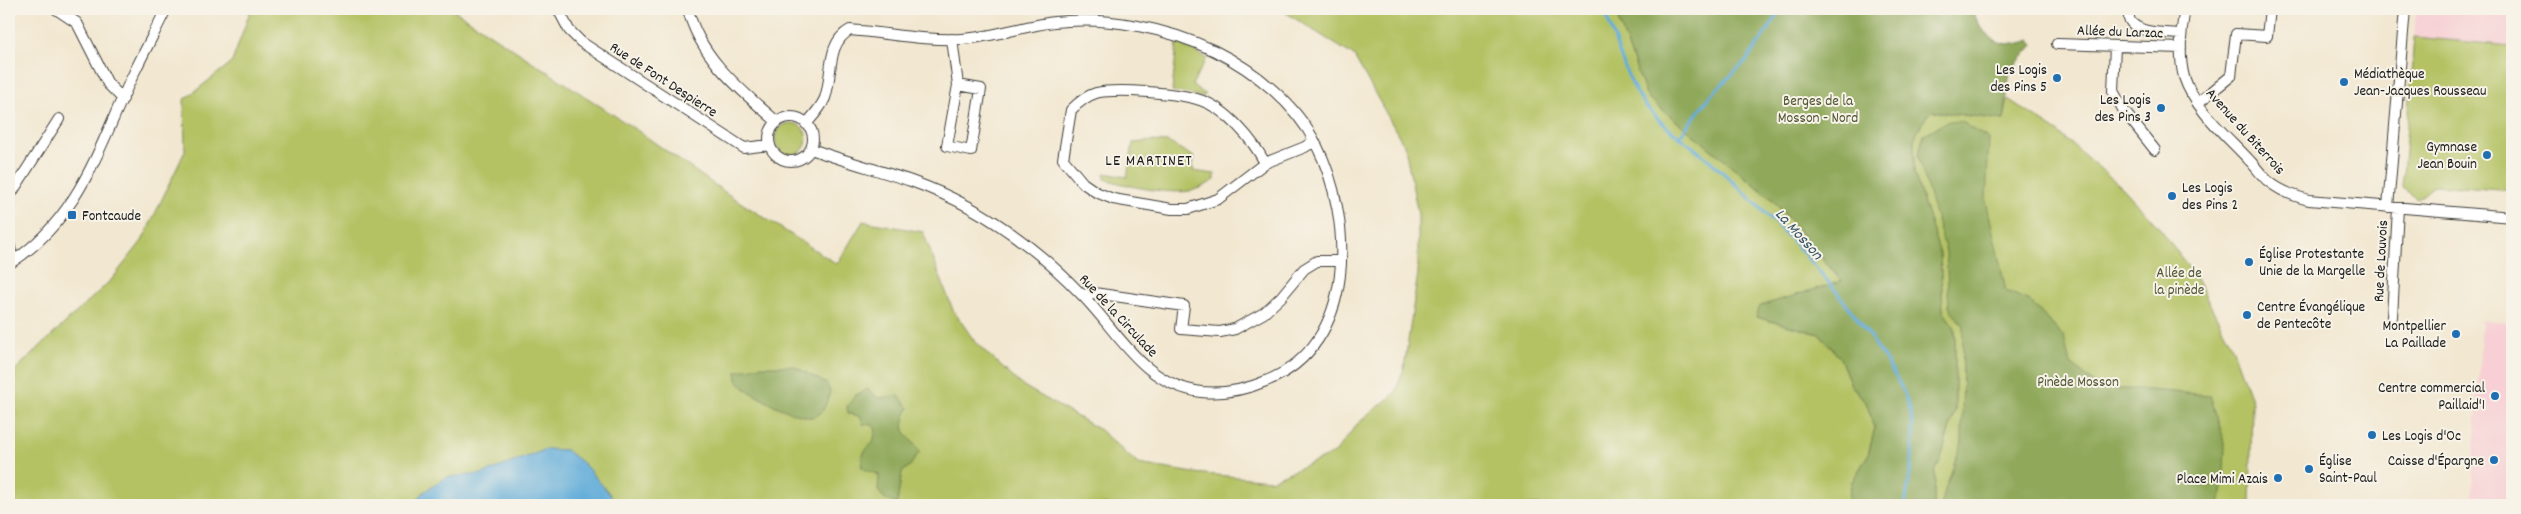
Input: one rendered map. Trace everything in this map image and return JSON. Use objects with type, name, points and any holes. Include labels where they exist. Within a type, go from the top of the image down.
[{"type":"street","points":[[56,9],[77,24],[108,84],[123,99]]},
{"type":"street","points":[[9,243],[11,262],[28,252],[54,224],[83,186],[166,9]]},
{"type":"street","name":"Rue de Font Despierre","points":[[558,9],[569,30],[581,42],[714,131],[744,148],[770,145]]},
{"type":"street","points":[[688,9],[700,39],[719,67],[777,122]]},
{"type":"street","points":[[2130,9],[2129,19],[2136,27],[2143,30],[2181,34]]},
{"type":"street","name":"Avenue du Biterrois","points":[[2185,9],[2181,34],[2184,77],[2198,103],[2266,180],[2294,196],[2309,200],[2512,217]]},
{"type":"street","points":[[2198,103],[2231,76],[2236,34],[2267,36],[2270,9]]},
{"type":"street","name":"Rue de Louvois","points":[[2392,317],[2393,207],[2405,9]]},
{"type":"street","name":"Rue de la Circulade","points":[[806,124],[825,98],[834,48],[844,34],[850,30],[912,37],[952,39],[998,35],[1053,22],[1074,21],[1128,24],[1164,33],[1214,51],[1261,80],[1286,103],[1314,141],[1329,176],[1338,210],[1341,261],[1336,299],[1319,338],[1289,369],[1274,378],[1238,390],[1203,392],[1183,388],[1153,373],[1121,343],[1082,295],[1047,261],[972,209],[914,182],[810,149]]},
{"type":"street","points":[[952,39],[958,85],[947,146],[971,151],[982,89],[958,85]]},
{"type":"street","name":"Allée du Larzac","points":[[2057,44],[2181,48]]},
{"type":"street","points":[[2115,46],[2113,91],[2124,111],[2155,150]]},
{"type":"street","points":[[1264,163],[1255,144],[1237,124],[1201,100],[1122,91],[1095,93],[1071,110],[1063,159],[1084,183],[1102,195],[1126,203],[1172,209],[1188,209],[1218,199],[1264,163],[1293,153],[1314,141]]},
{"type":"street","points":[[789,117],[801,120],[806,124],[812,136],[810,149],[800,159],[792,161],[778,157],[770,145],[770,132],[777,122],[789,117]]},
{"type":"street","points":[[9,196],[59,119]]},
{"type":"street","points":[[1082,295],[1094,293],[1184,306],[1181,329],[1220,332],[1235,329],[1264,313],[1281,297],[1304,269],[1317,261],[1341,261]]},
{"type":"shaded area","points":[[2417,9],[2512,9],[2512,46],[2414,37]]},
{"type":"shaded area","points":[[2482,320],[2512,322],[2512,505],[2471,505]]},
{"type":"green space","points":[[251,9],[452,9],[638,131],[729,195],[837,264],[863,221],[923,232],[953,310],[975,342],[1020,384],[1100,430],[1138,464],[1194,473],[1271,480],[1335,453],[1357,424],[1395,393],[1404,368],[1418,273],[1418,215],[1405,147],[1354,56],[1280,9],[1614,9],[1647,97],[1771,198],[1842,282],[1761,306],[1756,317],[1819,334],[1840,358],[1851,385],[1866,402],[1875,428],[1868,455],[1852,482],[1847,505],[9,505],[9,381],[15,370],[112,279],[142,241],[185,151],[184,100],[232,62]]},
{"type":"green space","name":"Berges de la Mosson - Nord","points":[[1614,9],[1972,9],[1982,28],[1994,40],[2010,44],[2031,40],[2033,45],[2010,71],[2004,120],[1932,111],[1922,123],[1914,139],[1914,173],[1940,254],[1943,311],[1955,328],[1955,410],[1935,472],[1934,505],[1847,505],[1852,482],[1868,455],[1875,428],[1866,402],[1851,385],[1840,358],[1819,334],[1756,317],[1760,306],[1842,281],[1771,198],[1647,97]]},
{"type":"green space","points":[[2414,37],[2512,46],[2512,191],[2435,185],[2418,199],[2402,188]]},
{"type":"green space","points":[[1177,43],[1207,58],[1192,85],[1205,94],[1203,97],[1172,91]]},
{"type":"green space","name":"Pinède Mosson","points":[[2008,99],[2055,130],[2123,188],[2162,231],[2194,275],[2230,342],[2252,402],[2250,505],[1934,505],[1935,472],[1955,410],[1955,328],[1943,311],[1940,254],[1914,173],[1914,139],[1922,123],[1932,111],[2004,120]]},
{"type":"green space","points":[[1949,121],[1962,122],[1989,139],[1986,200],[2006,291],[2030,301],[2064,337],[2070,364],[2103,389],[2137,389],[2210,395],[2225,443],[2224,475],[2219,505],[1942,505],[1942,498],[1962,442],[1963,326],[1949,307],[1946,252],[1918,156],[1924,134]]},
{"type":"green space","points":[[791,123],[797,124],[802,128],[806,133],[806,145],[802,150],[797,154],[791,155],[785,154],[780,150],[776,145],[775,139],[776,133],[780,128],[785,124]]},
{"type":"green space","points":[[1168,142],[1194,157],[1193,171],[1215,174],[1215,180],[1194,190],[1174,192],[1125,185],[1105,179],[1104,173],[1127,177],[1133,143]]},
{"type":"green space","points":[[760,366],[794,366],[827,384],[830,392],[820,414],[806,417],[786,410],[762,399],[739,383],[736,372]]},
{"type":"green space","points":[[868,389],[878,398],[899,396],[909,408],[905,416],[905,431],[920,451],[910,466],[902,472],[897,504],[885,499],[878,491],[879,475],[862,468],[862,457],[873,443],[876,429],[873,425],[863,424],[861,417],[848,413],[847,406],[856,395]]},
{"type":"water","points":[[547,449],[566,450],[585,465],[619,505],[413,505],[424,492],[447,477],[482,474]]},
{"type":"waterway","name":"La Mosson","points":[[1604,9],[1627,72],[1646,106],[1660,121],[1709,160],[1758,205],[1805,254],[1868,333],[1894,374],[1907,401],[1911,415],[1913,438],[1912,461],[1905,505]]},
{"type":"waterway","points":[[1679,137],[1712,94],[1747,60],[1778,15],[1779,9]]},
{"type":"place","name":"Les Logis des Pins 5","points":[[2057,78]]},
{"type":"place","name":"Médiathèque Jean-Jacques Rousseau","points":[[2344,82]]},
{"type":"place","name":"Les Logis des Pins 3","points":[[2161,108]]},
{"type":"place","name":"Gymnase Jean Bouin","points":[[2487,155]]},
{"type":"place","name":"Les Logis des Pins 2","points":[[2172,196]]},
{"type":"place","name":"Fontcaude","points":[[72,215]]},
{"type":"place","name":"Église Protestante Unie de la Margelle","points":[[2249,262]]},
{"type":"place","name":"Centre Évangélique de Pentecôte","points":[[2247,315]]},
{"type":"place","name":"Montpellier La Paillade","points":[[2456,334]]},
{"type":"place","name":"Centre commercial Paillaid'1","points":[[2495,396]]},
{"type":"place","name":"Les Logis d'Oc","points":[[2372,435]]},
{"type":"place","name":"Caisse d'Épargne","points":[[2494,460]]},
{"type":"place","name":"Église Saint-Paul","points":[[2309,469]]},
{"type":"place","name":"Place Mimi Azais","points":[[2278,478]]},
{"type":"district","name":"LE MARTINET","points":[[1149,159]]},
{"type":"park label","name":"Allée de la pinède","points":[[2179,280]]}]
